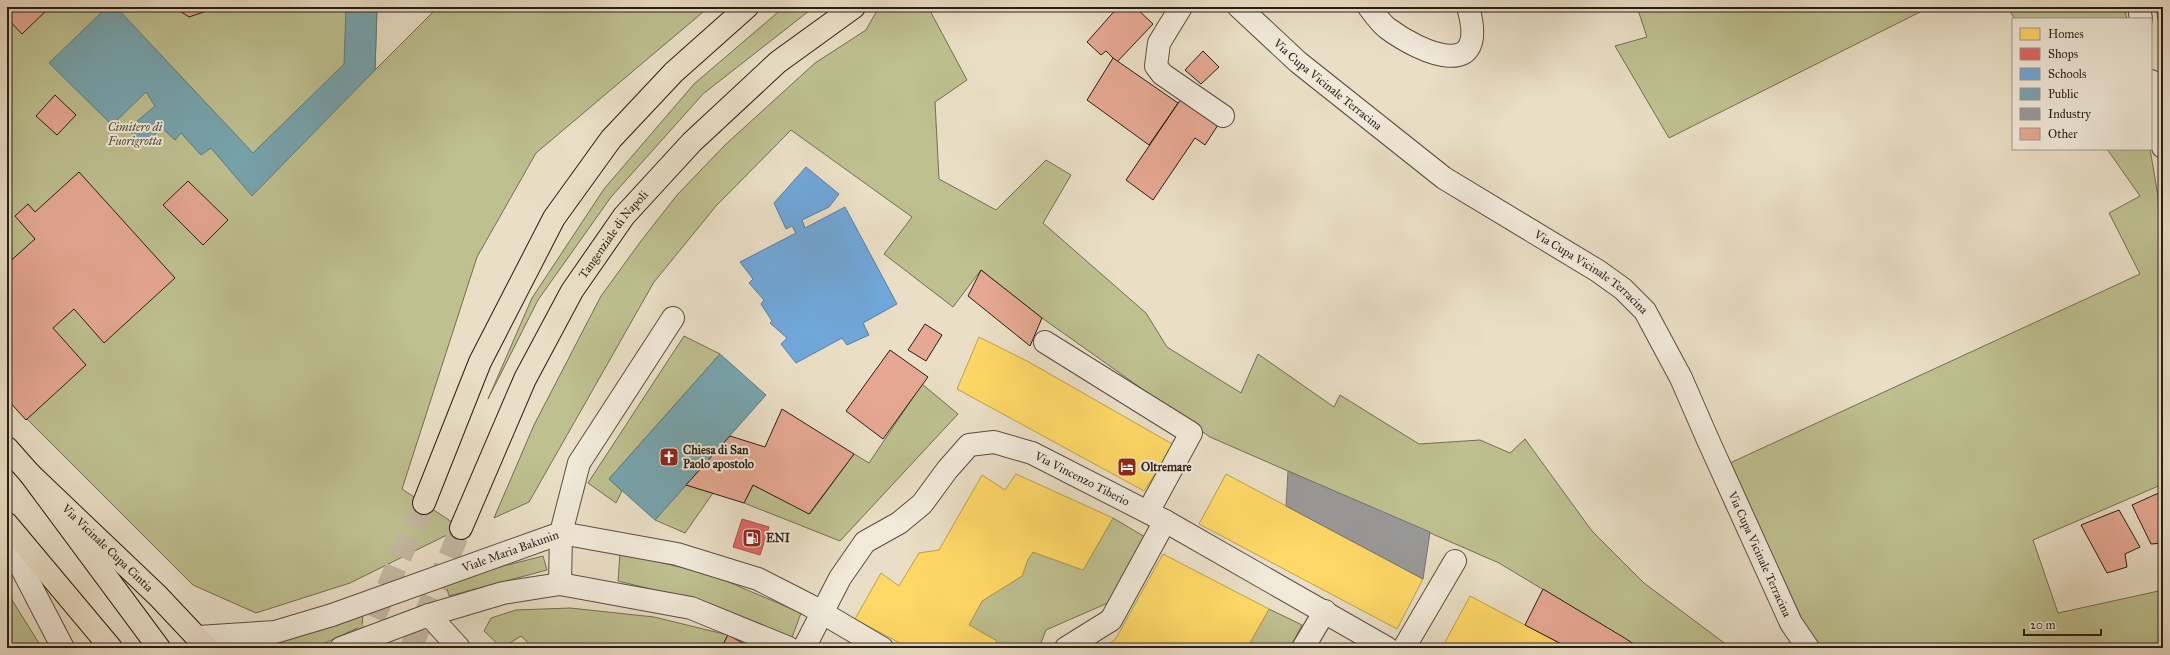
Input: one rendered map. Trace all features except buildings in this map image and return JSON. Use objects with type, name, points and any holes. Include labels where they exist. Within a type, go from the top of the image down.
[{"type":"main road","points":[[424,503],[480,362],[554,218],[622,128],[674,72],[747,7]]},
{"type":"main road","name":"Tangenziale di Napoli","points":[[461,528],[525,379],[572,291],[624,216],[692,142],[778,62],[854,7]]},
{"type":"main road","name":"Via Vicinale Cupa Cintia","points":[[7,448],[30,474],[158,596],[203,642]]},
{"type":"main road","points":[[30,474],[159,648]]},
{"type":"main road","points":[[7,524],[110,648]]},
{"type":"street","points":[[1181,7],[1159,43],[1156,66],[1162,74],[1223,116]]},
{"type":"street","name":"Via Cupa Vicinale Terracina","points":[[1239,7],[1298,62],[1444,178],[1598,271],[1623,289],[1645,311],[1682,378],[1708,440],[1791,623],[1808,648]]},
{"type":"street","points":[[1368,7],[1386,27],[1437,54],[1449,57],[1463,54],[1472,45],[1474,32],[1468,7]]},
{"type":"street","points":[[2139,7],[2141,18]]},
{"type":"street","points":[[2152,86],[2163,147]]},
{"type":"street","points":[[560,584],[562,533],[579,462],[673,318]]},
{"type":"street","points":[[1045,342],[1191,433],[1157,517],[1111,620],[1066,648]]},
{"type":"street","name":"Via Vincenzo Tiberio","points":[[804,648],[840,578],[865,542],[899,523],[922,504],[947,470],[969,445],[994,442],[1032,453],[1157,517],[1325,611],[1386,648]]},
{"type":"street","name":"Viale Maria Bakunin","points":[[203,642],[275,632],[332,615],[562,533],[684,556],[758,579],[822,612],[875,646]]},
{"type":"street","points":[[7,540],[63,648]]},
{"type":"street","points":[[1404,648],[1455,561]]},
{"type":"street","points":[[341,648],[429,615],[503,593],[560,584],[691,608],[789,648]]},
{"type":"street","points":[[388,630],[408,588]]},
{"type":"street","points":[[1303,648],[1325,611]]},
{"type":"street","points":[[429,615],[459,648]]},
{"type":"green space","name":"Cimitero di Fuorigrotta","points":[[7,7],[377,7],[375,70],[438,7],[709,7],[536,153],[477,257],[402,489],[461,528],[350,583],[256,613],[193,585],[7,399]]},
{"type":"green space","points":[[784,7],[814,7],[703,94],[611,197],[538,300],[488,399],[532,298],[604,189],[694,84]]},
{"type":"green space","points":[[879,7],[928,7],[967,80],[935,102],[939,179],[996,210],[1046,160],[1071,175],[1043,223],[1146,313],[1167,347],[1241,393],[1258,354],[1334,407],[1340,395],[1419,444],[1480,440],[1510,453],[1525,439],[1592,531],[1644,583],[1731,648],[1640,648],[1499,563],[1210,437],[1042,318],[981,270],[953,307],[884,254],[912,217],[791,130],[716,206],[654,282],[529,502],[494,518],[534,425],[601,296],[641,241],[677,195],[725,145],[815,63],[866,30]]},
{"type":"green space","points":[[1637,7],[1930,7],[1669,138],[1615,46],[1647,37]]},
{"type":"green space","points":[[2007,7],[2124,7],[2127,18],[2014,18]]},
{"type":"green space","points":[[2156,7],[2163,7],[2163,50]]},
{"type":"green space","points":[[2108,150],[2150,150],[2158,196],[2160,250],[2163,258],[2163,484],[2033,540],[2058,613],[2163,590],[2163,646],[2158,648],[1818,648],[1812,642],[1730,463],[2140,274],[2109,213],[2140,196]]},
{"type":"green space","points":[[684,336],[720,354],[609,479],[622,491],[616,503],[588,483]]},
{"type":"green space","points":[[922,384],[958,414],[840,541],[744,503],[753,485],[810,514],[854,454],[869,463]]},
{"type":"green space","points":[[686,485],[713,493],[685,533],[655,520]]},
{"type":"green space","points":[[1113,518],[1145,537],[1110,602],[1046,630],[1039,648],[993,648],[997,641],[969,625],[982,601],[1022,576],[1028,559],[1033,552],[1083,570]]},
{"type":"green space","points":[[620,553],[710,574],[801,613],[791,640],[704,602],[618,581]]},
{"type":"green space","points":[[543,556],[547,570],[449,596],[445,581]]},
{"type":"green space","points":[[7,592],[42,648],[7,648]]},
{"type":"green space","points":[[570,608],[654,617],[728,635],[721,648],[534,648],[521,636],[502,648],[484,631],[491,618],[516,610]]},
{"type":"green space","points":[[1269,609],[1302,625],[1290,648],[1247,648]]},
{"type":"green space","points":[[363,614],[362,626],[314,648],[255,648],[247,641]]},
{"type":"tunnel","points":[[361,648],[424,503]]},
{"type":"tunnel","points":[[411,648],[461,528]]},
{"type":"place","name":"Chiesa di San Paolo apostolo","points":[[669,457]]},
{"type":"place","name":"Oltremare","points":[[1127,467]]},
{"type":"place","name":"ENI","points":[[752,538]]}]
